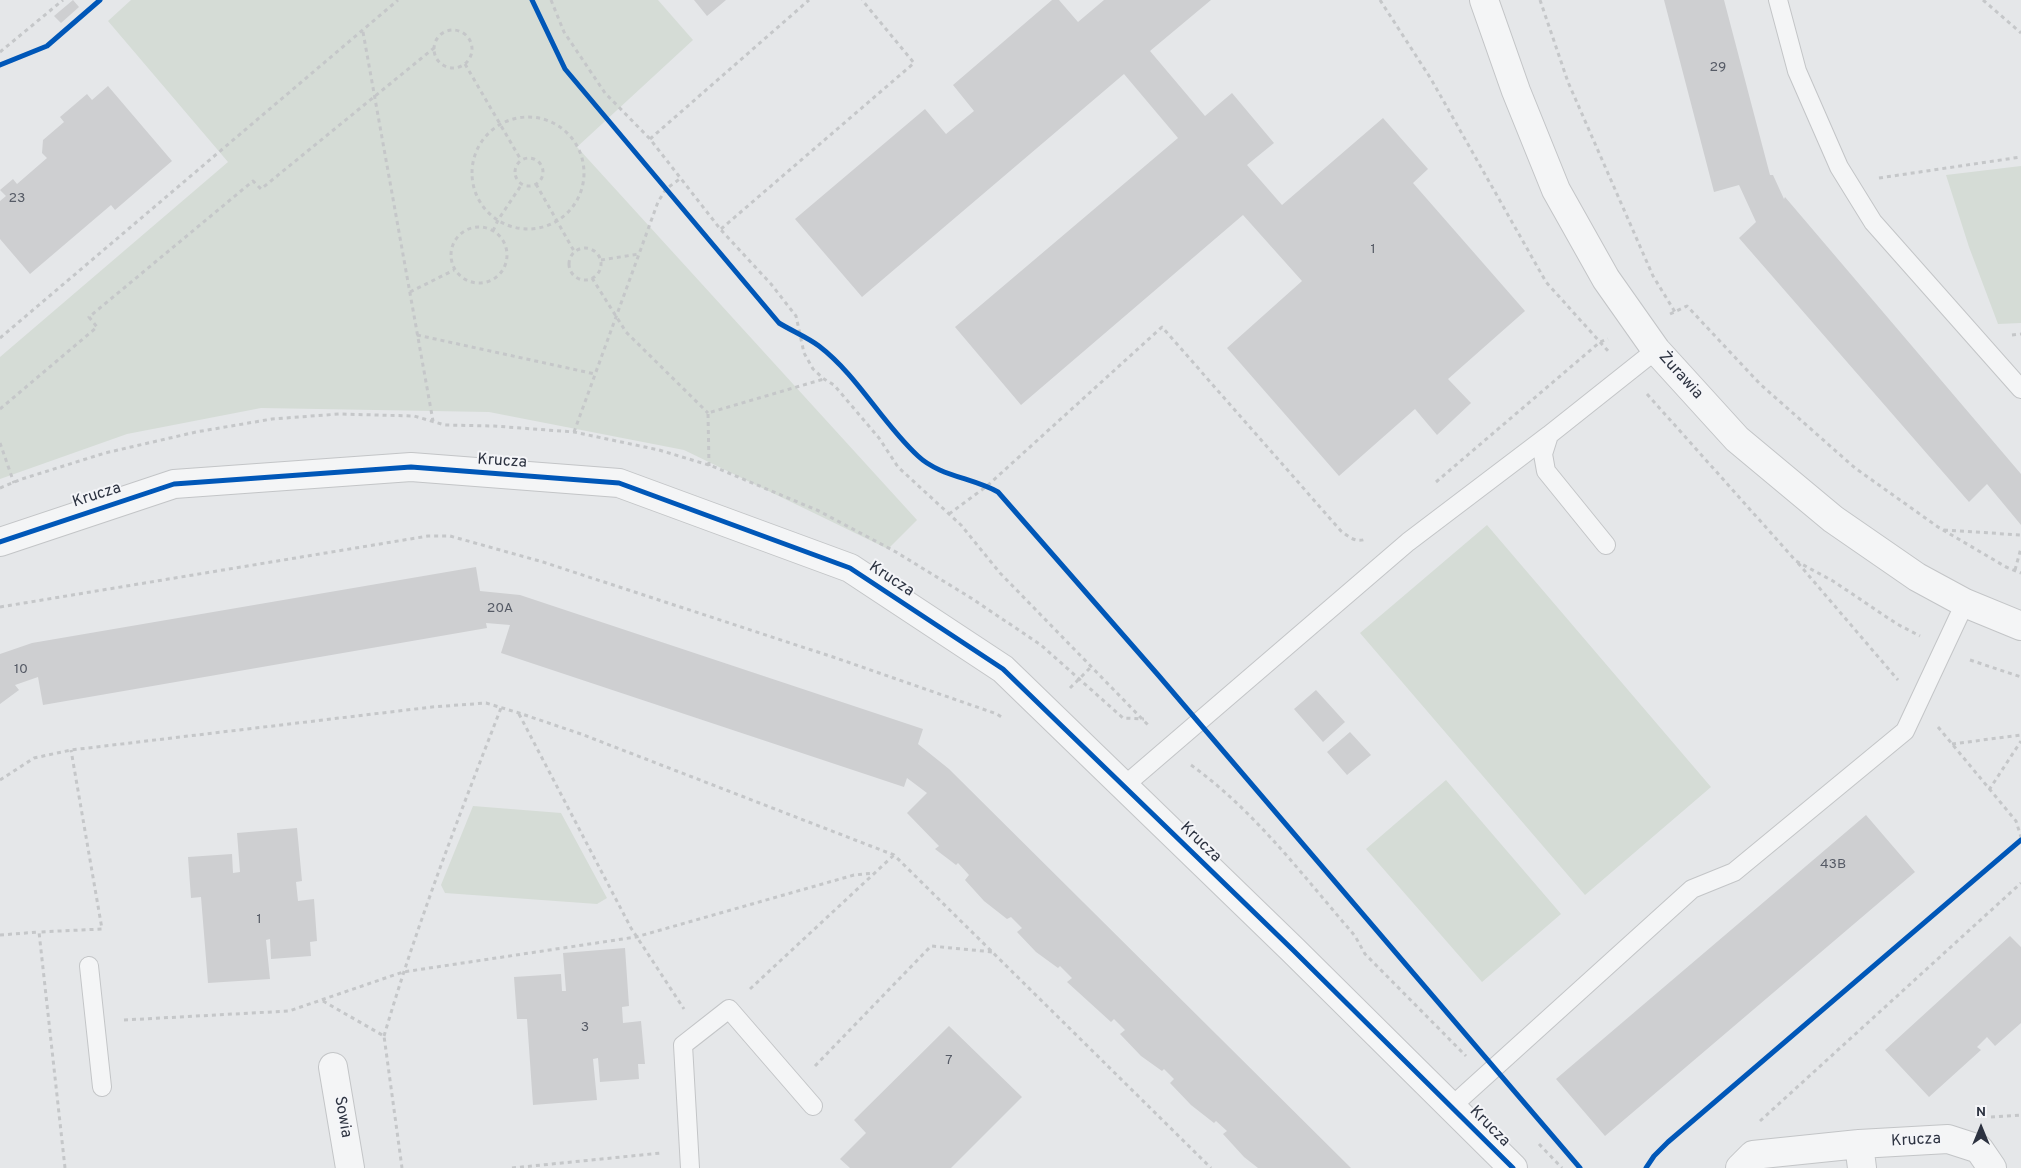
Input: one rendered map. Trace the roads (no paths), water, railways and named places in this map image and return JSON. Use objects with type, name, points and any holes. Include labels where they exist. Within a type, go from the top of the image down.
[{"type":"street","name":"Żurawia","points":[[1484,0],[1516,91],[1556,190],[1606,279],[1656,350],[1737,439],[1833,519],[1918,576],[1965,603],[2021,626]]},
{"type":"street","name":"Krucza","points":[[0,542],[174,484],[411,467],[619,483],[850,568],[1003,669],[1513,1168]]},
{"type":"street","name":"Sowia","points":[[333,1067],[350,1168]]},
{"type":"street","name":"Krucza","points":[[1740,1168],[1753,1155],[1860,1156],[1948,1139],[1979,1149],[1992,1168]]},
{"type":"lane","points":[[1778,0],[1797,71],[1839,167],[1848,182],[1873,222],[2021,389]]},
{"type":"lane","points":[[1124,786],[1408,542],[1549,435],[1656,350]]},
{"type":"lane","points":[[1549,435],[1543,454],[1546,471],[1606,545]]},
{"type":"lane","points":[[1451,1106],[1692,890],[1734,872],[1905,731],[1965,603]]},
{"type":"lane","points":[[89,966],[102,1087]]},
{"type":"lane","points":[[690,1168],[683,1045],[728,1009],[813,1106]]}]
